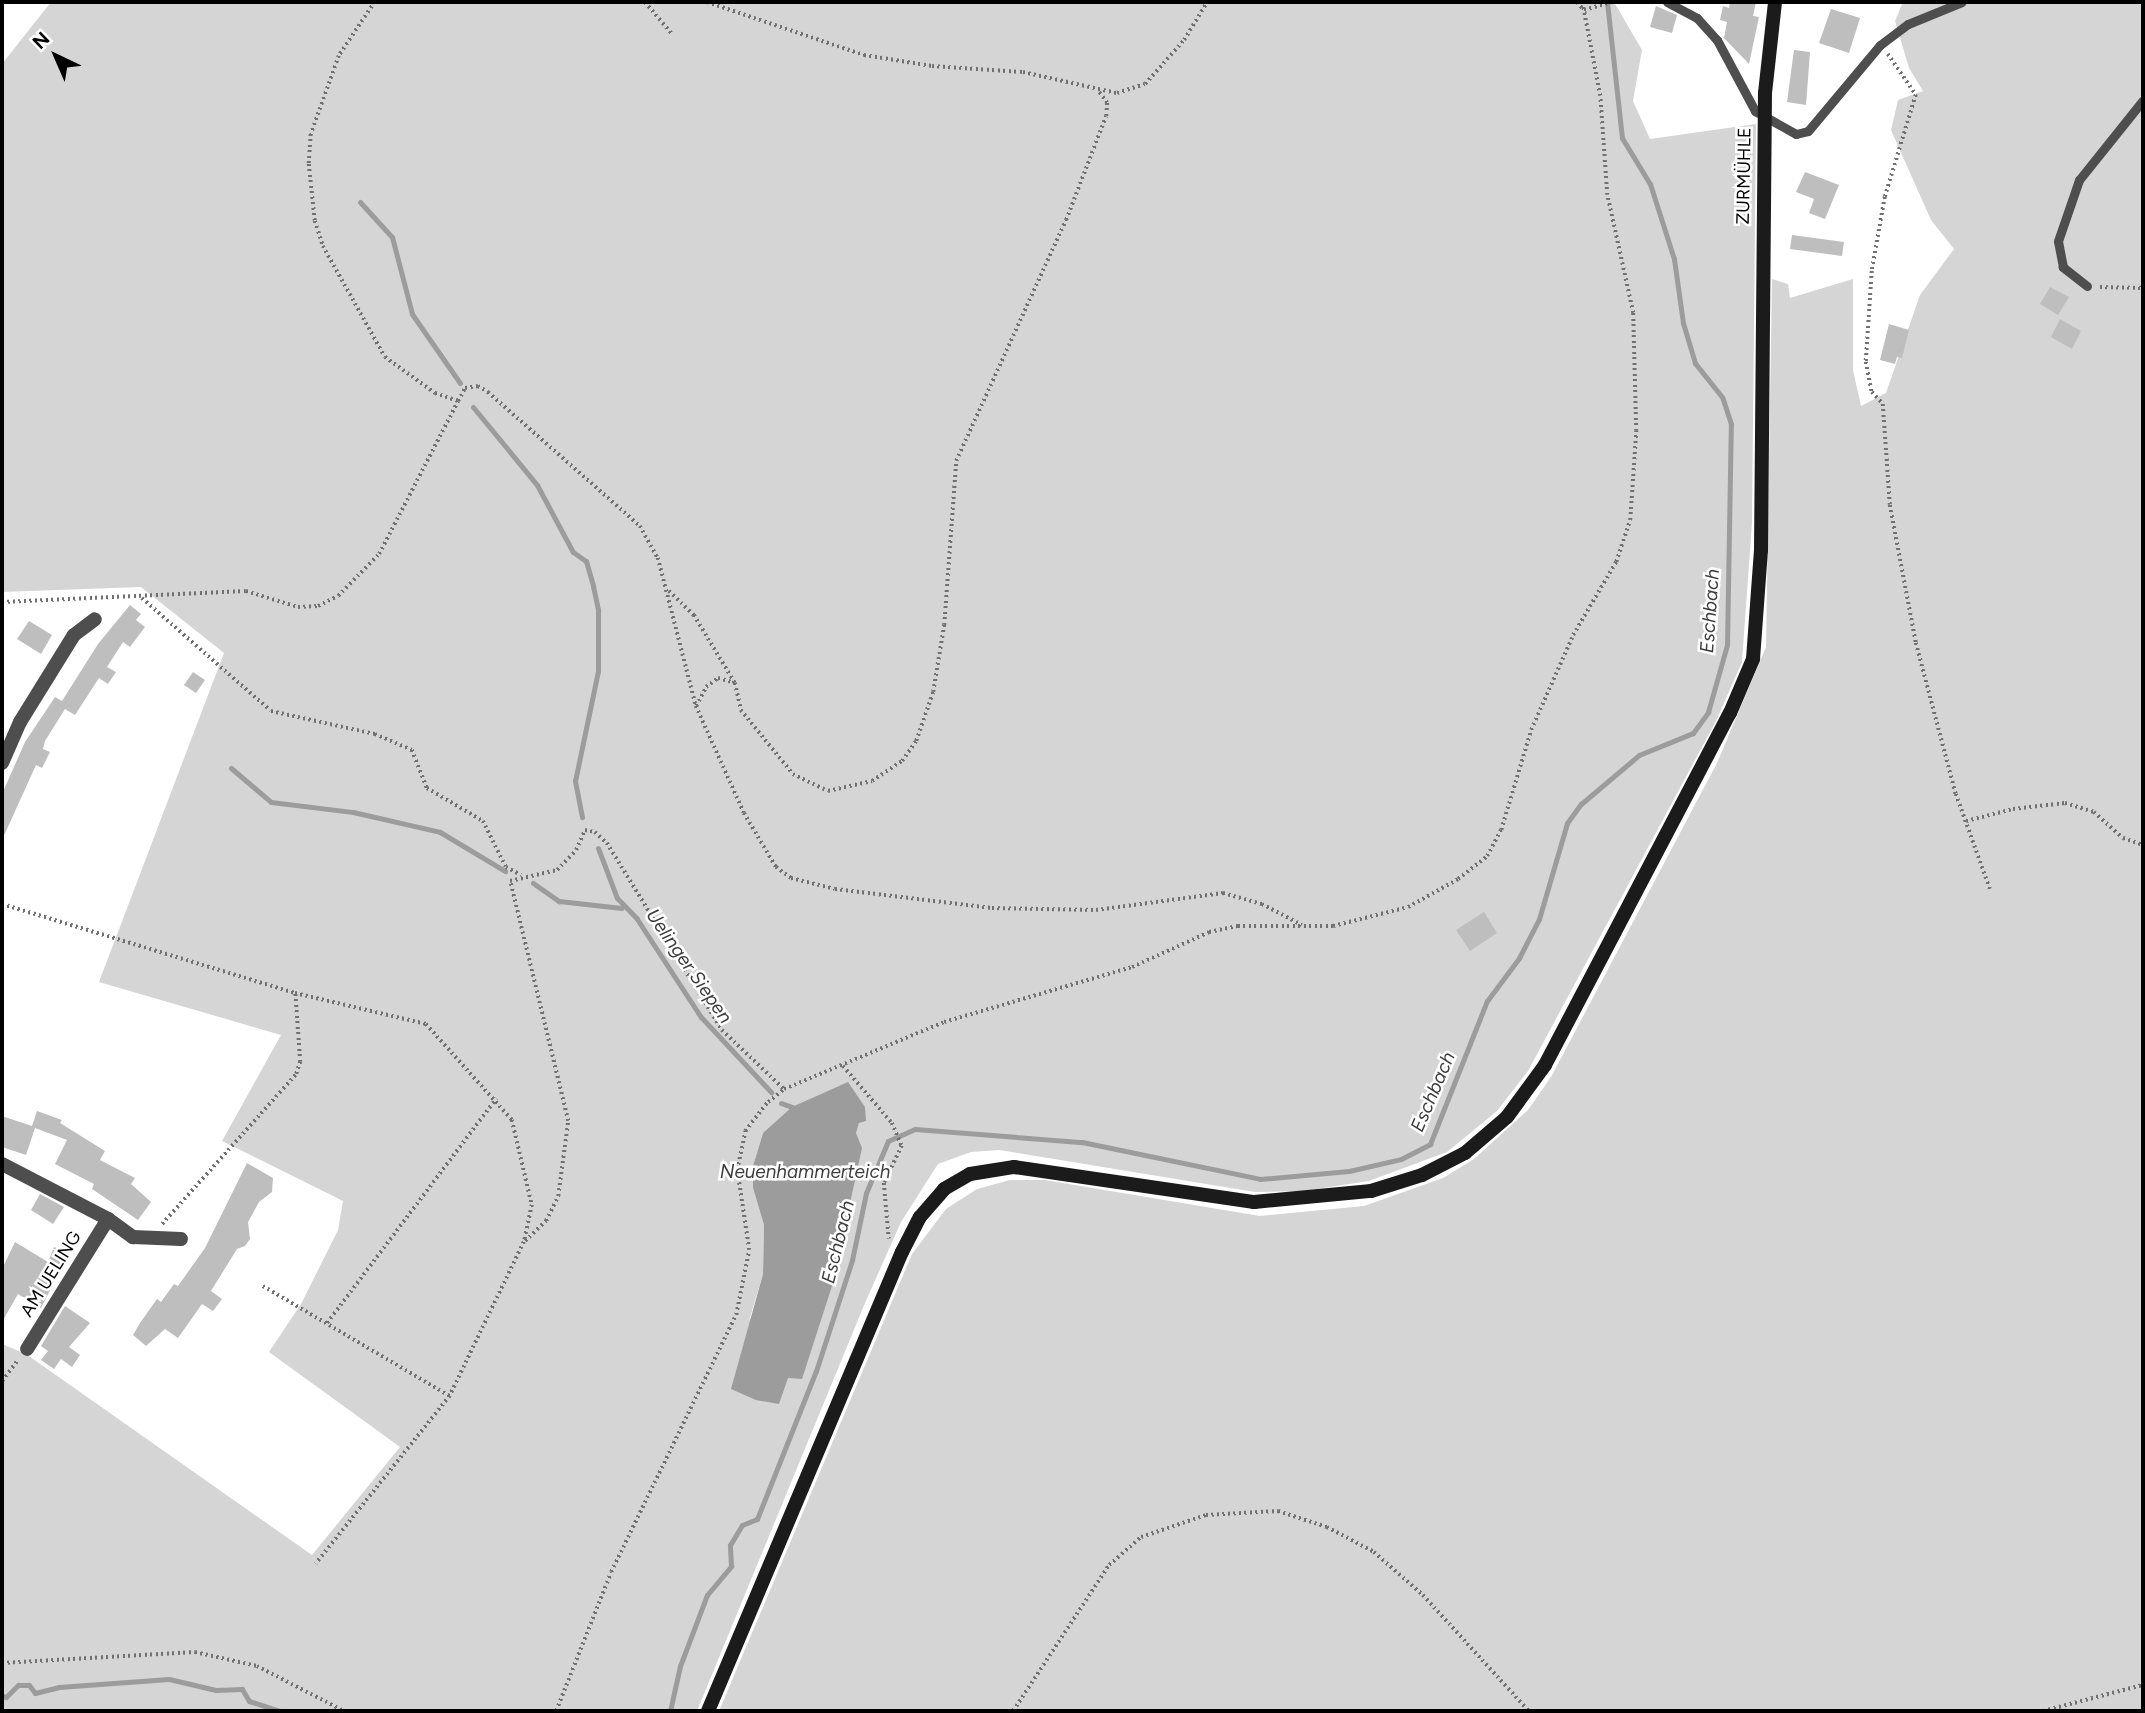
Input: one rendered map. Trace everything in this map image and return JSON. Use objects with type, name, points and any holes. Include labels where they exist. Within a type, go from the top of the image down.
[{"type":"main road","name":"ZURMÜHLE","points":[[708,1711],[913,1229],[935,1196],[953,1182],[981,1171],[1048,1170],[1254,1202],[1317,1200],[1371,1191],[1422,1175],[1465,1153],[1507,1117],[1545,1065],[1751,667],[1760,563],[1764,116],[1775,2]]},
{"type":"street","points":[[2,763],[20,722],[74,635],[95,619]]},
{"type":"street","points":[[2,1164],[108,1219],[133,1237],[181,1239]]},
{"type":"street","name":"AM UELING","points":[[27,1349],[108,1219]]},
{"type":"lane","points":[[1667,2],[1689,12],[1710,31],[1734,67],[1748,102],[1791,133],[1808,131],[1880,45],[1908,24],[1962,2]]},
{"type":"lane","points":[[2087,286],[2063,267],[2058,241],[2078,180],[2143,100]]},
{"type":"path","points":[[375,2],[339,55],[311,134],[309,164],[315,221],[344,289],[385,357],[418,384],[458,401]]},
{"type":"path","points":[[645,2],[673,35]]},
{"type":"path","points":[[707,2],[712,6],[864,55],[1023,72],[1098,91],[1117,93],[1145,84],[1184,40],[1207,2]]},
{"type":"path","points":[[556,1711],[611,1572],[736,1315],[749,1250],[739,1192],[740,1153],[755,1116],[784,1089],[944,1022],[1132,967],[1209,932],[1238,926],[1347,923],[1408,907],[1458,879],[1487,856],[1502,830],[1531,730],[1573,635],[1616,562],[1630,520],[1636,431],[1633,313],[1607,195],[1600,96],[1584,10],[1579,2]]},
{"type":"path","points":[[1584,10],[1612,2]]},
{"type":"path","points":[[1880,45],[1905,74],[1916,95],[1885,197],[1872,271],[1866,362],[1872,392],[1883,404],[1890,505],[1916,643],[1966,821],[1990,890]]},
{"type":"path","points":[[668,589],[694,615],[735,683],[741,710],[793,774],[814,788],[846,790],[872,781],[902,761],[916,741],[933,692],[944,625],[956,461],[1072,207],[1106,116],[1107,103],[1098,91]]},
{"type":"path","points":[[2087,286],[2143,288]]},
{"type":"path","points":[[2,602],[142,598],[246,591],[298,607],[317,606],[338,596],[391,536],[458,401],[466,388],[478,386],[640,526],[659,558],[696,706],[744,813],[776,867],[791,878],[890,897],[992,908],[1097,909],[1223,893],[1262,904],[1303,926]]},
{"type":"path","points":[[142,598],[271,711],[405,744],[416,756],[427,788],[483,821],[506,867],[521,875]]},
{"type":"path","points":[[696,706],[706,687],[719,678],[735,683]]},
{"type":"path","points":[[1966,821],[2013,809],[2065,803],[2094,811],[2123,838],[2143,845]]},
{"type":"path","points":[[524,1242],[546,1221],[558,1196],[568,1121],[509,881],[521,875],[557,870],[576,850],[585,830],[595,832],[607,843],[722,1030],[784,1089]]},
{"type":"path","points":[[2,904],[295,993],[426,1024],[512,1120],[532,1205],[524,1242],[450,1396],[316,1564]]},
{"type":"path","points":[[149,1238],[296,1074],[300,1062],[295,993]]},
{"type":"path","points":[[843,1066],[892,1122],[902,1146],[884,1183],[892,1275]]},
{"type":"path","points":[[327,1324],[496,1099]]},
{"type":"path","points":[[263,1286],[450,1396]]},
{"type":"path","points":[[2,1381],[27,1349]]},
{"type":"path","points":[[1013,1711],[1108,1565],[1141,1537],[1206,1515],[1278,1511],[1327,1527],[1374,1552],[1423,1595],[1526,1711]]},
{"type":"path","points":[[2,1663],[195,1653],[257,1667],[344,1711]]},
{"type":"path","points":[[2043,1711],[2143,1685]]},
{"type":"shaded area","points":[[51,2],[1614,2],[1642,50],[1633,101],[1650,139],[1756,124],[1752,523],[1742,662],[1716,721],[1528,1071],[1497,1111],[1447,1152],[1369,1181],[1304,1191],[1255,1192],[999,1150],[971,1152],[938,1164],[901,1222],[865,1303],[697,1711],[2,1711],[2,1344],[26,1354],[312,1555],[400,1447],[269,1352],[301,1304],[338,1230],[343,1201],[222,1141],[281,1035],[99,982],[224,653],[141,587],[2,592],[2,64]],"holes":[[[848,1083],[859,1123],[855,1133],[749,1321],[763,1274],[764,1225],[753,1188],[753,1166],[763,1133]]]},
{"type":"shaded area","points":[[1903,2],[2143,2],[2143,1711],[719,1711],[912,1254],[946,1209],[977,1189],[1010,1180],[1045,1180],[1260,1216],[1364,1206],[1443,1178],[1474,1159],[1528,1110],[1551,1077],[1717,763],[1766,647],[1772,279],[1788,284],[1790,298],[1853,279],[1853,370],[1861,406],[1886,393],[1920,295],[1954,249],[1931,220],[1891,130],[1898,100],[1923,91],[1909,68],[1895,21]]},
{"type":"water","name":"Neuenhammerteich","points":[[848,1082],[865,1107],[866,1121],[859,1123],[856,1133],[862,1148],[832,1286],[802,1379],[788,1378],[779,1404],[756,1400],[731,1389],[763,1274],[764,1225],[753,1188],[753,1166],[763,1133],[792,1107]]},
{"type":"building","points":[[1730,2],[1756,2],[1753,16],[1759,17],[1749,64],[1724,38],[1727,22],[1720,20],[1723,6],[1729,8]]},
{"type":"building","points":[[1656,6],[1677,15],[1672,33],[1650,27]]},
{"type":"building","points":[[1831,9],[1860,18],[1849,53],[1819,43]]},
{"type":"building","points":[[1794,50],[1810,52],[1806,105],[1787,102]]},
{"type":"building","points":[[1805,172],[1839,185],[1825,219],[1809,213],[1814,199],[1796,192]]},
{"type":"building","points":[[1792,235],[1844,242],[1842,256],[1790,249]]},
{"type":"building","points":[[2050,287],[2069,297],[2058,315],[2040,304]]},
{"type":"building","points":[[2060,319],[2081,331],[2072,349],[2051,337]]},
{"type":"building","points":[[1889,324],[1909,330],[1902,358],[1897,357],[1895,364],[1880,360]]},
{"type":"building","points":[[130,605],[141,614],[136,620],[145,627],[130,647],[123,642],[107,667],[116,672],[108,684],[99,678],[75,715],[65,709],[45,741],[43,749],[50,752],[42,768],[36,765],[2,840],[2,794],[25,742],[55,697],[62,701],[98,644]]},
{"type":"building","points":[[29,621],[52,635],[41,654],[17,639]]},
{"type":"building","points":[[193,672],[205,680],[196,693],[184,685]]},
{"type":"building","points":[[1484,912],[1497,933],[1470,951],[1456,930]]},
{"type":"building","points":[[37,1111],[62,1120],[60,1123],[105,1151],[100,1160],[135,1178],[131,1184],[151,1202],[138,1220],[92,1189],[94,1184],[55,1164],[67,1140],[35,1128],[26,1155],[2,1147],[2,1116],[32,1126]]},
{"type":"building","points":[[247,1163],[273,1178],[272,1192],[259,1202],[248,1222],[250,1239],[245,1246],[237,1249],[211,1291],[222,1299],[213,1311],[202,1304],[178,1338],[165,1329],[146,1346],[133,1335],[157,1299],[161,1302],[174,1284],[178,1286],[205,1248]]},
{"type":"building","points":[[40,1194],[64,1207],[53,1224],[31,1210]]},
{"type":"building","points":[[15,1242],[48,1262],[54,1247],[69,1253],[41,1308],[18,1294],[2,1322],[2,1269]]},
{"type":"building","points":[[65,1306],[90,1323],[69,1347],[80,1355],[72,1367],[61,1359],[54,1369],[41,1360],[48,1351],[41,1346]]},
{"type":"waterway","name":"Eschbach","points":[[670,1711],[680,1666],[707,1595],[731,1566],[730,1545],[742,1525],[757,1519],[816,1371],[852,1260],[866,1193],[888,1141],[915,1129],[1082,1142],[1260,1179],[1349,1171],[1401,1159],[1430,1144],[1487,1001],[1519,958],[1539,919],[1567,823],[1581,804],[1639,755],[1693,733],[1708,712],[1727,645],[1731,424],[1722,397],[1695,363],[1683,323],[1674,259],[1650,184],[1622,138],[1607,2]]},
{"type":"waterway","name":"Uelinger Siepen","points":[[360,202],[392,237],[412,314],[460,383]]},
{"type":"waterway","name":"Uelinger Siepen","points":[[473,407],[537,485],[573,552],[586,561],[593,586],[598,610],[598,671],[575,781],[582,817]]},
{"type":"waterway","points":[[231,768],[271,802],[353,812],[440,832],[505,871]]},
{"type":"waterway","name":"Uelinger Siepen","points":[[598,848],[617,898],[637,919],[701,1017],[771,1092]]},
{"type":"waterway","points":[[533,883],[559,901],[622,908]]},
{"type":"waterway","name":"Uelinger Siepen","points":[[781,1103],[792,1107]]},
{"type":"waterway","points":[[2,1696],[6,1697],[18,1685],[29,1685],[35,1693],[59,1687],[169,1679],[216,1690],[242,1689],[249,1701],[279,1711]]}]
